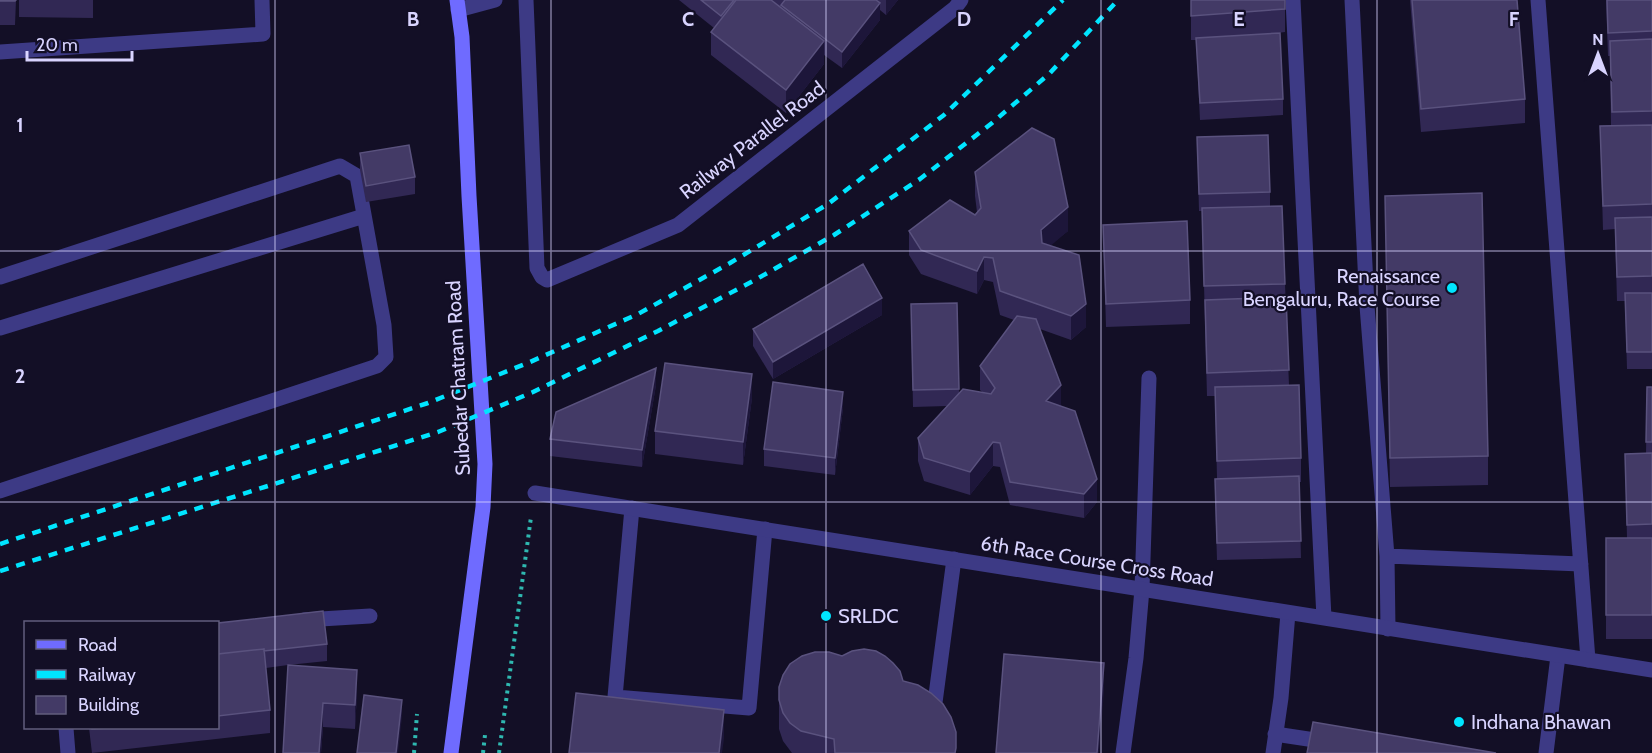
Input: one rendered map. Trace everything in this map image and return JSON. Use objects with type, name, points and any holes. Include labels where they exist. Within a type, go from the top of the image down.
[{"type":"main road","name":"Subedar Chatram Road","points":[[451,753],[483,507],[485,464],[462,37],[457,5]]},
{"type":"street","points":[[0,52],[263,34],[262,0]]},
{"type":"street","points":[[457,5],[495,0]]},
{"type":"street","name":"Railway Parallel Road","points":[[526,0],[537,268],[542,277],[547,280],[678,225],[955,8],[961,0]]},
{"type":"street","points":[[1293,0],[1324,618]]},
{"type":"street","points":[[1352,0],[1367,306],[1386,556],[1388,629]]},
{"type":"street","points":[[1538,0],[1588,660]]},
{"type":"street","points":[[0,278],[340,166],[357,176],[386,346],[386,357],[377,366],[0,491]]},
{"type":"street","points":[[0,328],[364,216]]},
{"type":"street","points":[[1123,753],[1136,658],[1142,589],[1149,378]]},
{"type":"street","name":"6th Race Course Cross Road","points":[[535,492],[1652,670]]},
{"type":"street","points":[[632,508],[615,697],[749,708],[765,529]]},
{"type":"street","points":[[1386,556],[1581,564]]},
{"type":"street","points":[[934,710],[954,559]]},
{"type":"street","points":[[1273,753],[1281,698],[1288,613]]},
{"type":"street","points":[[288,621],[370,616]]},
{"type":"street","points":[[1546,753],[1558,656]]},
{"type":"street","points":[[66,729],[68,753]]},
{"type":"street","points":[[1275,734],[1344,744]]},
{"type":"path","points":[[498,753],[535,492]]},
{"type":"path","points":[[414,753],[417,714]]},
{"type":"path","points":[[483,753],[485,735]]},
{"type":"building","points":[[701,0],[734,0],[721,16]]},
{"type":"building","points":[[736,0],[771,0],[824,41],[786,90],[711,32]]},
{"type":"building","points":[[785,0],[876,0],[880,3],[842,52],[781,5]]},
{"type":"building","points":[[1191,0],[1285,0],[1285,9],[1191,16]]},
{"type":"building","points":[[1412,0],[1517,0],[1525,99],[1421,109]]},
{"type":"building","points":[[1607,0],[1652,0],[1652,31],[1608,33]]},
{"type":"building","points":[[1280,33],[1283,99],[1200,103],[1196,38]]},
{"type":"building","points":[[1652,39],[1652,111],[1612,112],[1610,41]]},
{"type":"building","points":[[1652,125],[1652,204],[1603,206],[1600,126]]},
{"type":"building","points":[[1032,128],[1054,139],[1068,207],[1041,230],[1042,243],[1079,255],[1086,304],[1071,316],[1000,291],[993,258],[984,257],[977,271],[921,250],[909,231],[950,200],[975,215],[981,208],[975,172]]},
{"type":"building","points":[[1268,135],[1270,192],[1199,194],[1197,137]]},
{"type":"building","points":[[409,145],[415,177],[366,186],[360,153]]},
{"type":"building","points":[[1482,193],[1488,456],[1390,458],[1385,196]]},
{"type":"building","points":[[1282,206],[1285,284],[1204,286],[1202,208]]},
{"type":"building","points":[[1652,217],[1652,276],[1617,277],[1615,218]]},
{"type":"building","points":[[1187,221],[1190,300],[1106,304],[1103,225]]},
{"type":"building","points":[[863,264],[882,298],[773,362],[753,329]]},
{"type":"building","points":[[1625,293],[1652,293],[1652,352],[1627,352]]},
{"type":"building","points":[[1286,297],[1289,370],[1207,373],[1205,300]]},
{"type":"building","points":[[957,303],[959,389],[913,390],[911,304]]},
{"type":"building","points":[[1017,316],[1036,319],[1061,385],[1046,401],[1075,411],[1097,479],[1084,494],[1010,482],[1000,443],[993,442],[970,472],[924,458],[918,438],[963,389],[991,394],[995,388],[980,366]]},
{"type":"building","points":[[665,363],[752,374],[743,442],[655,431]]},
{"type":"building","points":[[656,368],[642,450],[550,439],[556,412]]},
{"type":"building","points":[[773,382],[843,392],[835,458],[764,449]]},
{"type":"building","points":[[1299,385],[1301,458],[1217,461],[1215,387]]},
{"type":"building","points":[[1647,387],[1652,387],[1652,442],[1646,442]]},
{"type":"building","points":[[1652,453],[1652,524],[1627,525],[1625,454]]},
{"type":"building","points":[[1299,476],[1301,541],[1217,543],[1215,479]]},
{"type":"building","points":[[1606,538],[1652,538],[1652,615],[1606,615]]},
{"type":"building","points":[[323,611],[327,644],[219,654],[219,623]]},
{"type":"building","points":[[264,649],[270,710],[219,716],[219,654]]},
{"type":"building","points":[[864,649],[876,651],[885,656],[900,671],[903,681],[918,685],[943,704],[956,732],[955,753],[835,753],[834,739],[801,731],[790,723],[783,713],[779,700],[779,687],[790,664],[802,656],[815,652],[829,652],[842,656]]},
{"type":"building","points":[[1004,654],[1104,663],[1097,753],[996,753]]},
{"type":"building","points":[[288,665],[357,670],[355,705],[323,703],[319,753],[283,753]]},
{"type":"building","points":[[576,693],[724,710],[719,753],[569,753]]},
{"type":"building","points":[[364,695],[402,700],[396,753],[357,753]]},
{"type":"building","points":[[1313,722],[1496,753],[1307,753]]},
{"type":"railway","points":[[0,544],[428,403],[530,362],[638,314],[730,263],[828,204],[944,115],[1063,0]]},
{"type":"railway","points":[[0,571],[438,432],[533,392],[658,331],[834,235],[920,179],[992,123],[1049,74],[1118,0]]},
{"type":"place","name":"Renaissance Bengaluru, Race Course","points":[[1452,288]]},
{"type":"place","name":"SRLDC","points":[[826,616]]},
{"type":"place","name":"Indhana Bhawan","points":[[1459,722]]}]
